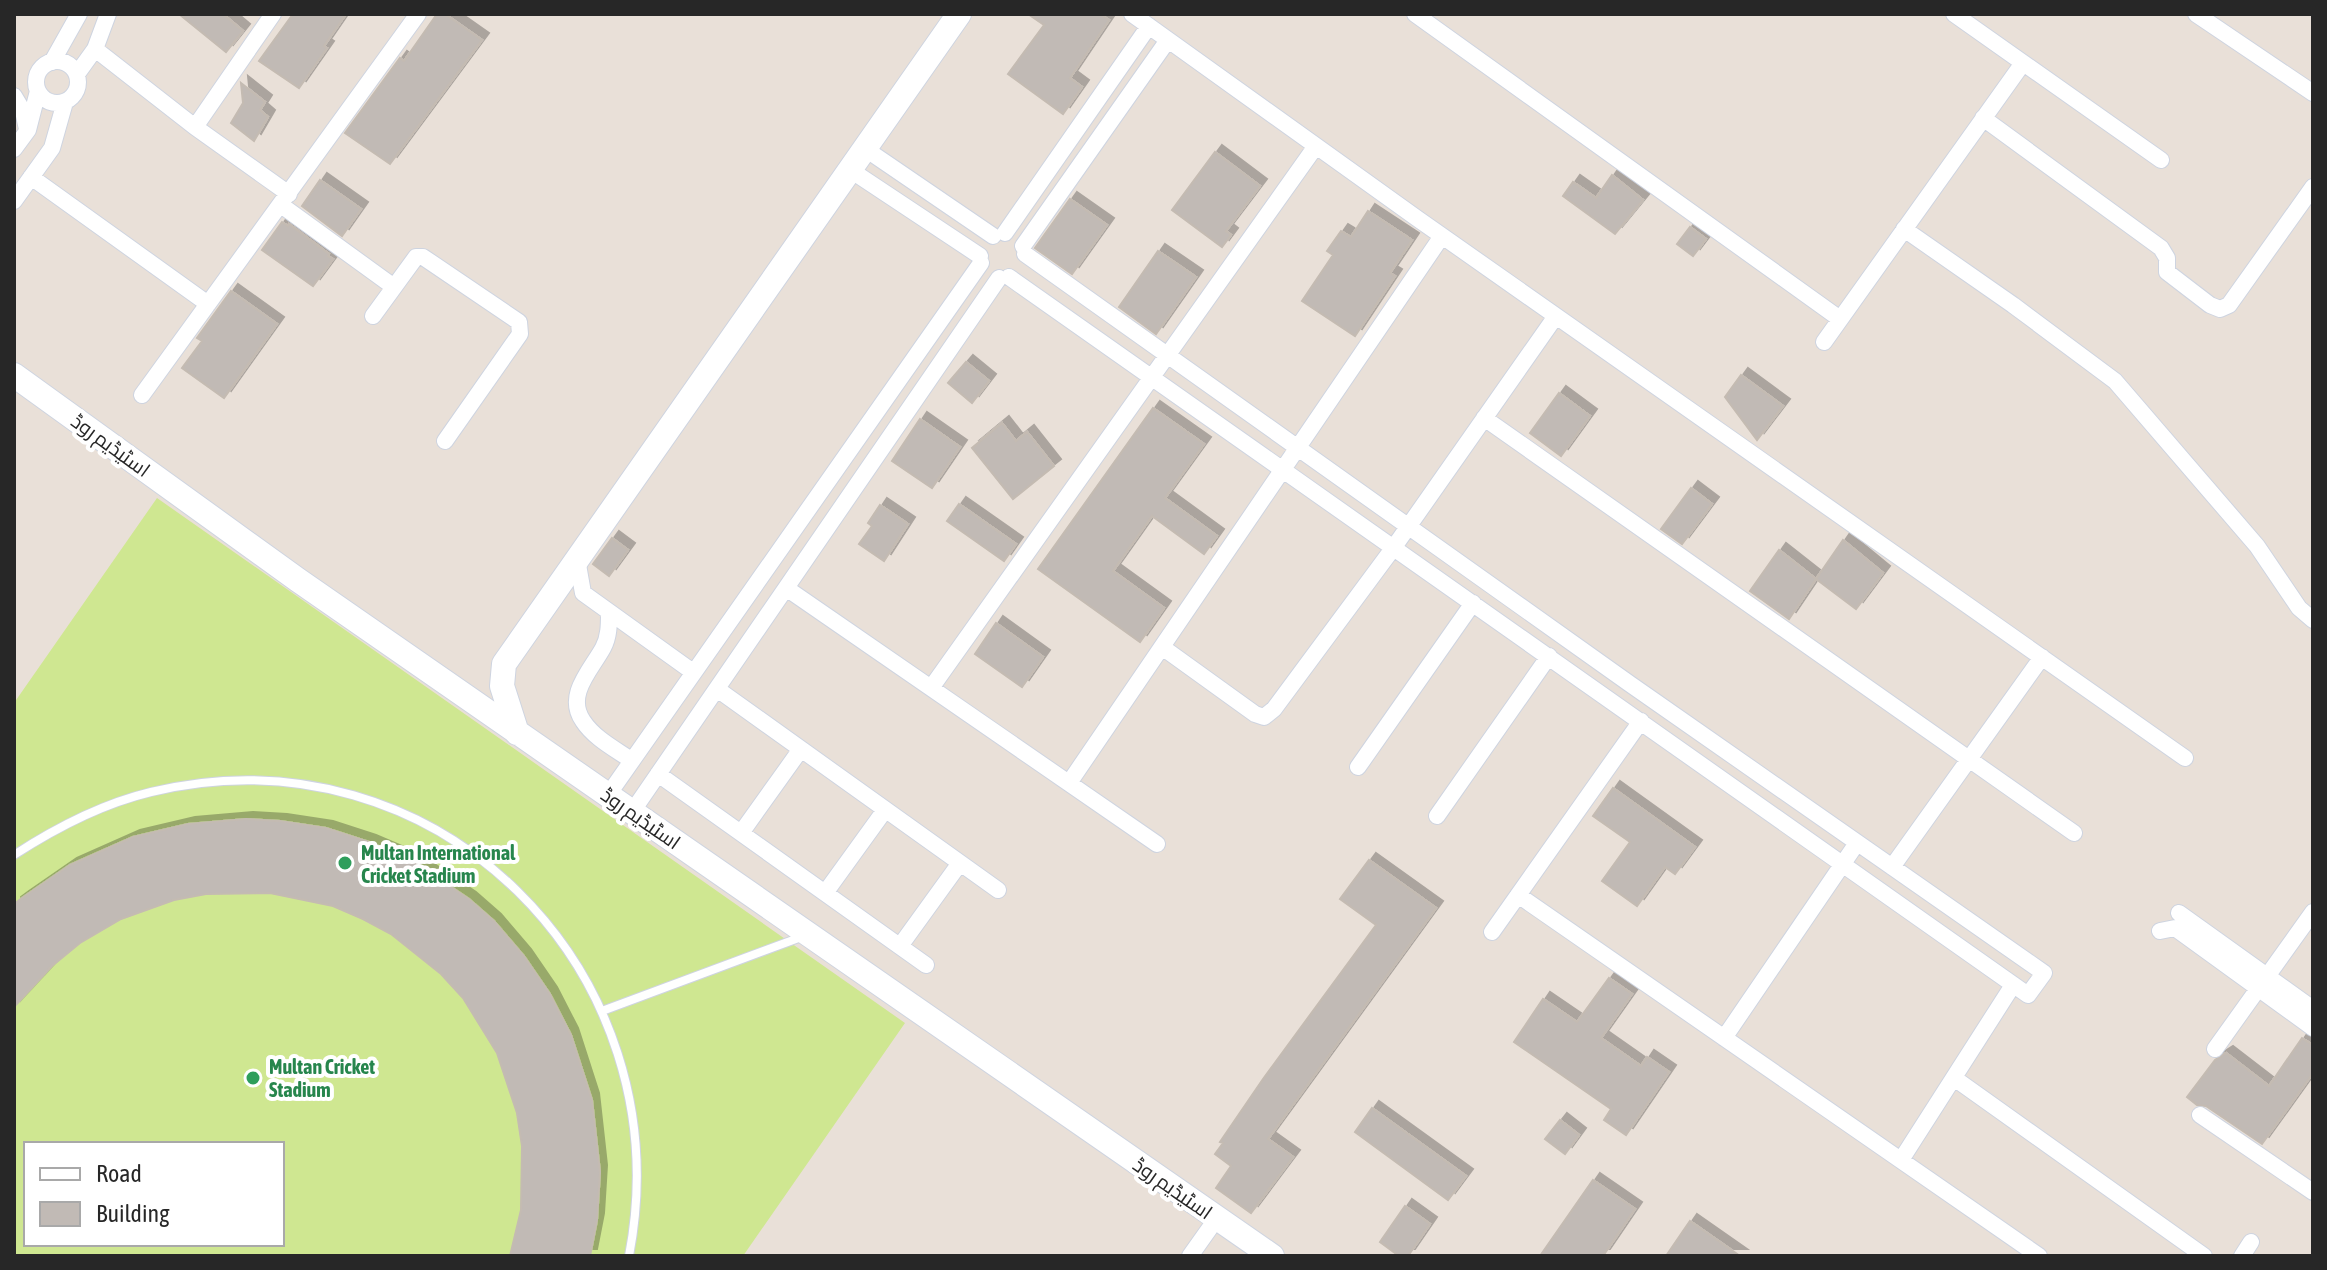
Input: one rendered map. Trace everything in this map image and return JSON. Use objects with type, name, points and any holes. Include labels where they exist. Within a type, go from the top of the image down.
[{"type":"main road","points":[[517,733],[502,686],[504,664],[959,14]]},
{"type":"main road","name":"اسٹیڈیم روڈ","points":[[14,375],[298,580],[1272,1256]]},
{"type":"street","points":[[52,62],[79,14]]},
{"type":"street","points":[[38,91],[42,99],[55,104],[65,102],[77,91],[77,74],[95,49],[108,14]]},
{"type":"street","points":[[195,127],[273,14]]},
{"type":"street","points":[[142,395],[418,14]]},
{"type":"street","points":[[1132,14],[1442,236],[2185,758]]},
{"type":"street","points":[[1415,14],[1840,319]]},
{"type":"street","points":[[1954,14],[2161,160]]},
{"type":"street","points":[[2196,14],[2313,93]]},
{"type":"street","points":[[608,795],[981,260],[984,244],[999,235],[1149,26]]},
{"type":"street","points":[[632,812],[1004,278],[1019,271],[1024,250],[1168,40]]},
{"type":"street","points":[[95,49],[394,287]]},
{"type":"street","points":[[14,149],[28,130],[38,91],[37,74],[46,64],[59,61],[71,66],[77,74]]},
{"type":"street","points":[[1824,342],[2023,63]]},
{"type":"street","points":[[14,96],[23,111],[28,130]]},
{"type":"street","points":[[14,201],[52,148],[65,102]]},
{"type":"street","points":[[1983,118],[2161,248],[2167,258],[2167,272],[2210,305],[2220,309],[2229,305],[2313,187]]},
{"type":"street","points":[[931,688],[1316,146]]},
{"type":"street","points":[[849,169],[981,260],[988,273],[1004,278],[1152,377],[2013,985],[2028,995],[2044,973],[1296,447],[1024,250],[1012,235],[999,235],[864,148]]},
{"type":"street","points":[[31,177],[208,304]]},
{"type":"street","points":[[1904,229],[2115,381],[2257,546],[2299,608],[2313,620]]},
{"type":"street","points":[[1069,783],[1442,236]]},
{"type":"street","points":[[373,316],[416,257],[423,257],[519,322],[520,334],[445,441]]},
{"type":"street","points":[[1162,647],[1255,714],[1264,717],[1274,709],[1394,547],[1556,316]]},
{"type":"street","points":[[1484,418],[2074,833]]},
{"type":"street","points":[[577,559],[583,593],[693,672]]},
{"type":"street","points":[[786,588],[1157,844]]},
{"type":"street","points":[[1358,767],[1473,603]]},
{"type":"street","points":[[609,612],[609,630],[604,647],[580,684],[577,705],[581,719],[595,734],[631,760]]},
{"type":"street","points":[[1437,816],[1549,656]]},
{"type":"street","points":[[1892,867],[2042,657]]},
{"type":"street","points":[[717,689],[998,890]]},
{"type":"street","points":[[1492,932],[1641,721]]},
{"type":"street","points":[[741,833],[801,749]]},
{"type":"street","points":[[658,774],[926,965]]},
{"type":"street","points":[[825,893],[885,810]]},
{"type":"street","points":[[1724,1038],[1857,843]]},
{"type":"street","points":[[900,946],[960,863]]},
{"type":"street","points":[[1518,895],[2039,1256]]},
{"type":"street","points":[[2215,1049],[2313,912]]},
{"type":"street","points":[[2179,913],[2313,1028]]},
{"type":"street","points":[[2160,931],[2175,928],[2262,982],[2313,1009]]},
{"type":"street","points":[[1901,1160],[2013,985]]},
{"type":"street","points":[[1954,1078],[2204,1256]]},
{"type":"street","points":[[2200,1115],[2313,1192]]},
{"type":"street","points":[[1190,1256],[1217,1218]]},
{"type":"lane","points":[[14,855],[51,832],[121,801],[180,786],[240,781],[330,790],[360,798],[416,820],[468,850],[537,910],[574,958],[602,1011],[624,1072],[636,1136],[637,1201],[629,1256]]},
{"type":"lane","points":[[602,1011],[807,935]]},
{"type":"green space","name":"Multan International Cricket Stadium","points":[[157,498],[905,1023],[743,1256],[14,1256],[14,703]]},
{"type":"building","points":[[179,14],[223,14],[243,31],[226,52]]},
{"type":"building","points":[[293,14],[346,14],[299,88],[259,61]]},
{"type":"building","points":[[437,14],[445,14],[482,40],[390,164],[345,133],[400,58],[404,61]]},
{"type":"building","points":[[1028,14],[1100,14],[1109,20],[1070,78],[1082,87],[1063,114],[1008,74],[1044,25]]},
{"type":"building","points":[[241,83],[265,102],[260,110],[268,117],[254,141],[231,123],[243,103]]},
{"type":"building","points":[[1215,152],[1260,186],[1226,231],[1231,235],[1222,247],[1172,210]]},
{"type":"building","points":[[1612,175],[1643,200],[1615,234],[1563,196],[1573,182],[1596,198]]},
{"type":"building","points":[[320,180],[361,209],[342,236],[302,206]]},
{"type":"building","points":[[1070,199],[1107,225],[1072,274],[1035,248]]},
{"type":"building","points":[[1368,211],[1412,240],[1390,273],[1395,276],[1355,336],[1302,301],[1333,255],[1327,251],[1341,231],[1351,237]]},
{"type":"building","points":[[282,222],[289,224],[333,259],[313,286],[262,250]]},
{"type":"building","points":[[1690,227],[1706,239],[1693,256],[1677,244]]},
{"type":"building","points":[[1158,251],[1196,277],[1156,334],[1119,307]]},
{"type":"building","points":[[231,291],[277,324],[224,398],[182,368],[202,341],[197,338]]},
{"type":"building","points":[[966,362],[989,381],[972,403],[948,383]]},
{"type":"building","points":[[1741,375],[1783,406],[1757,440],[1725,397]]},
{"type":"building","points":[[1559,393],[1590,416],[1561,456],[1530,433]]},
{"type":"building","points":[[1153,408],[1204,444],[1165,498],[1217,536],[1204,554],[1152,516],[1113,571],[1164,608],[1140,642],[1038,569]]},
{"type":"building","points":[[920,419],[960,447],[932,488],[892,461]]},
{"type":"building","points":[[1002,423],[1016,441],[1027,432],[1054,466],[1013,499],[972,448]]},
{"type":"building","points":[[1691,488],[1712,504],[1682,544],[1661,529]]},
{"type":"building","points":[[959,504],[1016,544],[1004,561],[947,521]]},
{"type":"building","points":[[880,505],[908,524],[884,561],[859,544],[872,526],[868,523]]},
{"type":"building","points":[[612,538],[628,550],[609,576],[593,564]]},
{"type":"building","points":[[1843,540],[1883,573],[1856,609],[1816,579]]},
{"type":"building","points":[[1779,550],[1816,579],[1789,619],[1750,591]]},
{"type":"building","points":[[996,623],[1043,657],[1022,687],[975,654]]},
{"type":"building","points":[[1613,788],[1695,847],[1675,874],[1665,867],[1637,906],[1602,881],[1630,842],[1593,816]]},
{"type":"building","points":[[246,819],[326,828],[411,860],[469,899],[494,921],[524,956],[550,994],[571,1035],[592,1100],[600,1172],[597,1220],[590,1256],[510,1256],[521,1210],[522,1146],[517,1113],[497,1053],[463,998],[441,974],[391,934],[333,906],[270,893],[206,894],[174,900],[121,919],[80,943],[52,966],[14,1007],[14,904],[70,865],[133,837],[188,824]]},
{"type":"building","points":[[1369,860],[1436,908],[1268,1139],[1293,1157],[1251,1213],[1216,1188],[1231,1166],[1215,1154],[1263,1079],[1376,925],[1340,899]]},
{"type":"building","points":[[1609,978],[1632,994],[1601,1038],[1641,1066],[1647,1057],[1669,1072],[1626,1135],[1604,1120],[1611,1109],[1514,1042],[1543,999],[1577,1022]]},
{"type":"building","points":[[2302,1038],[2313,1045],[2313,1073],[2262,1144],[2206,1106],[2197,1105],[2187,1097],[2215,1060],[2226,1053],[2269,1086]]},
{"type":"building","points":[[1372,1108],[1466,1176],[1448,1200],[1355,1132]]},
{"type":"building","points":[[1560,1120],[1579,1135],[1565,1154],[1545,1139]]},
{"type":"building","points":[[1593,1180],[1635,1209],[1603,1256],[1540,1256]]},
{"type":"building","points":[[1405,1206],[1430,1224],[1408,1256],[1399,1256],[1380,1242]]},
{"type":"building","points":[[1690,1221],[1740,1256],[1666,1256]]},
{"type":"place","name":"Multan International Cricket Stadium","points":[[345,863]]},
{"type":"place","name":"Multan Cricket Stadium","points":[[253,1078]]}]
